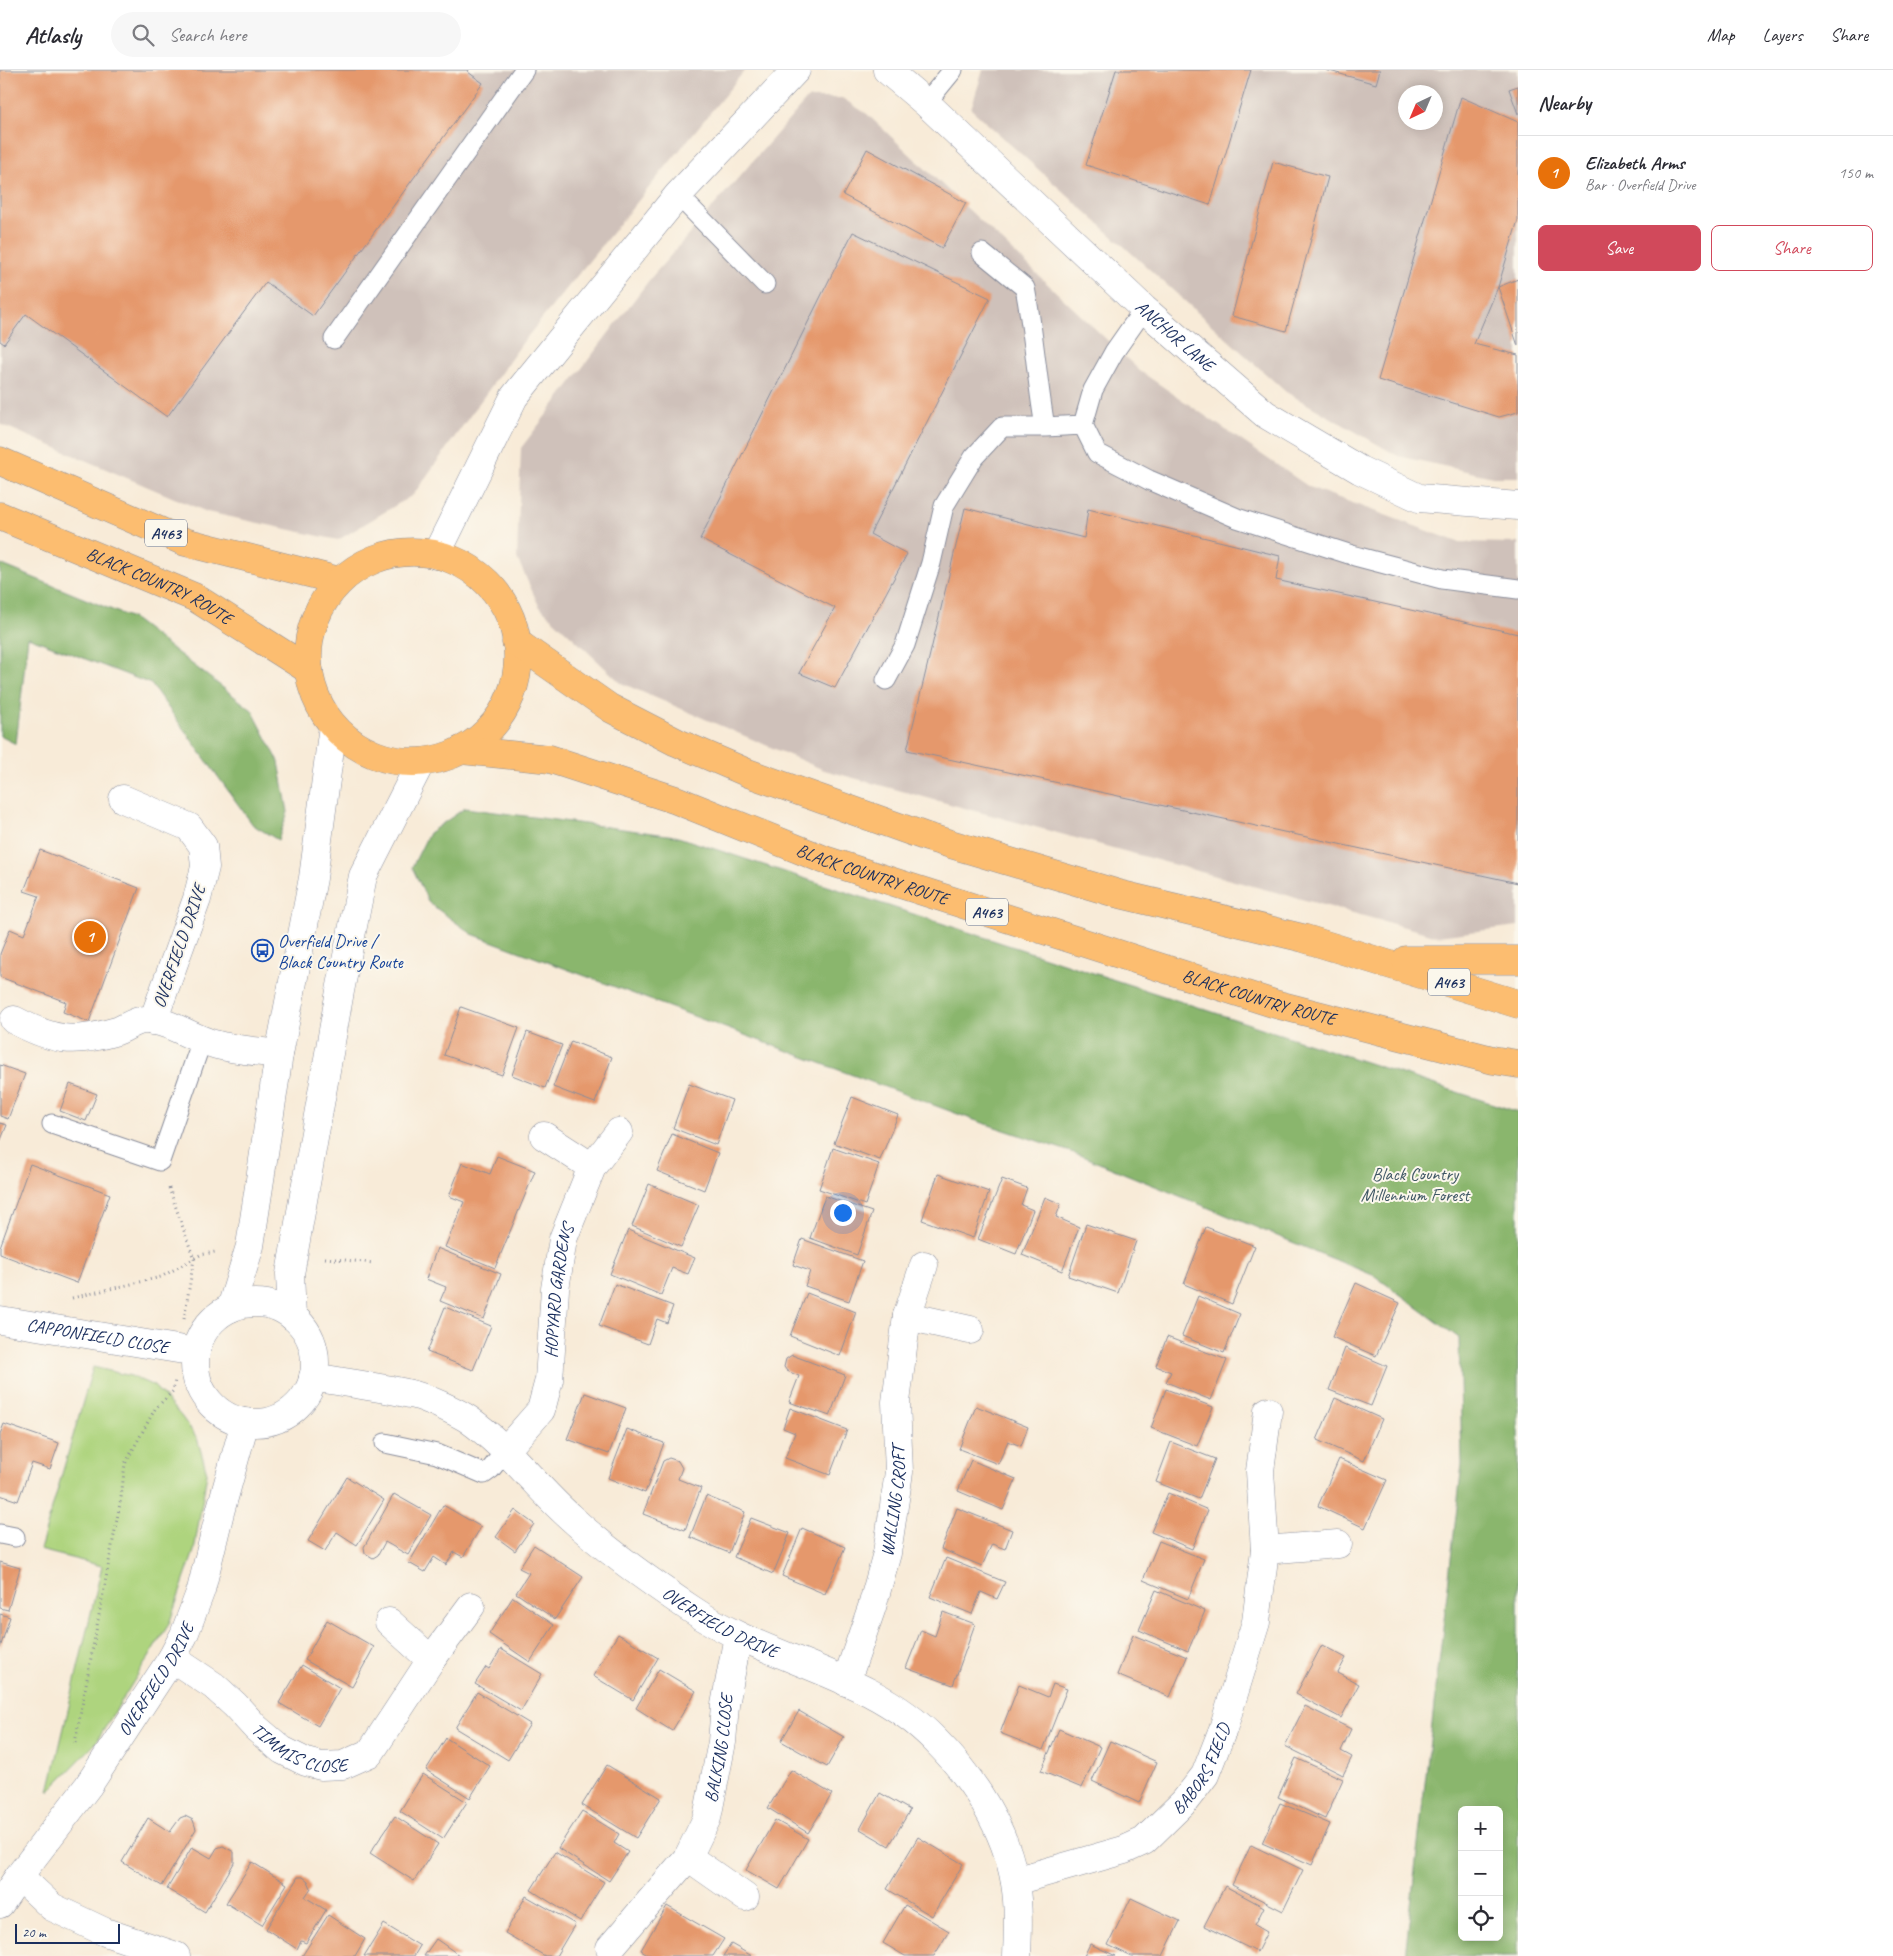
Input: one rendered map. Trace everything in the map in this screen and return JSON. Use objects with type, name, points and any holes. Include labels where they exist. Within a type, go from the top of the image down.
[{"type":"highway","name":"A463","points":[[0,460],[185,542],[340,581]]},
{"type":"highway","name":"BLACK COUNTRY ROUTE","points":[[0,516],[194,597],[309,670]]},
{"type":"highway","name":"BLACK COUNTRY ROUTE","points":[[412,552],[436,555],[452,560],[470,570],[489,586],[510,618],[518,656],[514,682],[502,712],[480,738],[462,750],[444,757],[421,762],[400,761],[372,754],[348,739],[333,726],[320,706],[312,685],[308,648],[312,626],[324,601],[340,581],[356,569],[387,556],[412,552]]},
{"type":"highway","name":"A463","points":[[516,642],[610,708],[676,742],[748,773],[927,837],[1118,894],[1303,938],[1518,1004]]},
{"type":"highway","name":"BLACK COUNTRY ROUTE","points":[[462,750],[550,759],[676,800],[825,860],[1275,1004],[1493,1060],[1518,1064]]},
{"type":"highway","name":"A463","points":[[1379,960],[1518,960]]},
{"type":"street","points":[[436,555],[514,397],[678,195],[796,70]]},
{"type":"street","name":"ANCHOR LANE","points":[[887,70],[926,103],[1144,309],[1265,414],[1360,470],[1420,498],[1518,506]]},
{"type":"street","points":[[230,1308],[250,1246],[278,1054],[313,878],[333,726]]},
{"type":"street","points":[[292,1316],[290,1274],[340,991],[363,876],[421,762]]},
{"type":"street","name":"OVERFIELD DRIVE","points":[[123,799],[189,827],[204,846],[205,867],[197,899],[153,1021]]},
{"type":"street","name":"OVERFIELD DRIVE","points":[[14,1020],[38,1033],[72,1040],[98,1037],[143,1020],[153,1021],[164,1023],[215,1044],[278,1054]]},
{"type":"street","name":"HOPYARD GARDENS","points":[[505,1451],[541,1410],[550,1380],[555,1289],[563,1239],[592,1167],[619,1132]]},
{"type":"street","points":[[544,1136],[592,1167]]},
{"type":"street","name":"WALLING CROFT","points":[[846,1682],[872,1607],[887,1553],[899,1472],[896,1402],[907,1316],[924,1264]]},
{"type":"street","points":[[245,1304],[267,1304],[279,1308],[292,1316],[306,1332],[312,1347],[315,1361],[309,1390],[290,1412],[269,1422],[245,1422],[220,1412],[210,1404],[201,1391],[196,1378],[188,1351],[211,1322],[230,1308],[245,1304]]},
{"type":"street","points":[[907,1316],[970,1330]]},
{"type":"street","name":"CAPPONFIELD CLOSE","points":[[0,1320],[188,1351]]},
{"type":"street","name":"OVERFIELD DRIVE","points":[[313,1377],[417,1395],[467,1419],[505,1451],[569,1517],[604,1547],[693,1610],[738,1636],[846,1682],[914,1720],[941,1747],[970,1781],[999,1830],[1014,1881],[1018,1918],[1017,1956]]},
{"type":"street","name":"BABORS FIELD","points":[[1014,1881],[1124,1850],[1144,1841],[1184,1802],[1205,1775],[1223,1729],[1256,1622],[1265,1550],[1260,1471],[1268,1411]]},
{"type":"street","name":"OVERFIELD DRIVE","points":[[0,1904],[19,1876],[88,1786],[172,1658],[184,1635],[200,1590],[245,1422]]},
{"type":"street","points":[[1265,1550],[1338,1544]]},
{"type":"street","name":"TIMMIS CLOSE","points":[[172,1658],[214,1686],[256,1728],[282,1750],[306,1762],[321,1766],[343,1765],[370,1753],[431,1660],[471,1606]]},
{"type":"street","points":[[388,1622],[431,1660]]},
{"type":"street","name":"BALKING CLOSE","points":[[610,1948],[688,1857],[707,1818],[722,1742],[725,1704],[738,1636]]},
{"type":"street","points":[[688,1857],[744,1898]]},
{"type":"street","points":[[19,1876],[52,1907],[105,1932],[176,1956]]},
{"type":"lane","points":[[334,339],[524,70]]},
{"type":"lane","points":[[926,103],[953,70]]},
{"type":"lane","points":[[678,195],[765,284]]},
{"type":"lane","points":[[982,253],[1025,288],[1033,332],[1038,388],[1045,427]]},
{"type":"lane","points":[[1144,309],[1114,352],[1093,390],[1083,425],[1097,453],[1149,480],[1237,518],[1355,556],[1442,579],[1518,589]]},
{"type":"lane","points":[[886,680],[905,646],[931,563],[944,506],[974,458],[1002,427],[1083,425]]},
{"type":"lane","points":[[52,1124],[160,1161],[202,1040]]},
{"type":"lane","points":[[385,1443],[437,1454],[484,1474],[491,1470],[505,1451]]},
{"type":"path","points":[[75,1746],[121,1498],[125,1464],[155,1409],[173,1391],[188,1351],[194,1259],[160,1161]]},
{"type":"path","points":[[63,1300],[161,1278],[200,1255],[250,1246]]},
{"type":"path","points":[[293,1256],[374,1263]]},
{"type":"shaded area","points":[[0,70],[745,70],[523,342],[413,495],[338,540],[207,512],[0,424]]},
{"type":"shaded area","points":[[983,70],[1518,70],[1518,477],[1493,477],[1398,456],[1286,392],[971,109]]},
{"type":"shaded area","points":[[808,98],[842,98],[867,114],[1140,371],[1309,487],[1458,542],[1518,543],[1518,926],[1438,936],[824,770],[621,683],[539,606],[517,558],[521,448],[650,279]]},
{"type":"green space","points":[[0,564],[132,618],[252,710],[279,762],[288,812],[278,840],[253,825],[151,684],[28,637],[16,744],[0,736]]},
{"type":"green space","name":"Black Country Millennium Forest","points":[[465,808],[675,836],[1518,1112],[1518,1956],[1405,1956],[1462,1464],[1459,1338],[1375,1276],[1077,1154],[974,1120],[472,934],[429,903],[412,867],[429,833]]},
{"type":"green space","points":[[93,1367],[131,1376],[154,1386],[181,1416],[197,1438],[207,1473],[194,1551],[169,1624],[95,1744],[49,1791],[102,1566],[40,1550]]},
{"type":"building","points":[[0,70],[469,70],[468,72],[483,83],[313,316],[266,282],[167,417],[26,314],[4,344],[0,341]]},
{"type":"building","points":[[1116,70],[1251,70],[1210,205],[1086,165]]},
{"type":"building","points":[[1326,70],[1380,70],[1376,84]]},
{"type":"building","points":[[1518,86],[1518,114],[1509,89]]},
{"type":"building","points":[[1461,97],[1518,122],[1518,220],[1498,287],[1474,344],[1518,355],[1518,412],[1499,417],[1378,380]]},
{"type":"building","points":[[867,149],[966,203],[942,248],[843,195]]},
{"type":"building","points":[[1273,162],[1328,177],[1286,331],[1232,316]]},
{"type":"building","points":[[853,232],[990,298],[870,534],[907,554],[835,688],[799,673],[835,608],[700,539]]},
{"type":"building","points":[[1518,279],[1518,346],[1498,287]]},
{"type":"building","points":[[965,508],[1084,538],[1088,509],[1280,556],[1276,580],[1518,634],[1518,883],[907,750]]},
{"type":"building","points":[[40,850],[139,888],[89,1022],[63,1012],[66,1002],[0,977],[0,954],[10,929],[24,935],[39,896],[24,891]]},
{"type":"building","points":[[461,1007],[519,1028],[502,1075],[444,1055]]},
{"type":"building","points":[[527,1032],[562,1045],[545,1088],[512,1075]]},
{"type":"building","points":[[571,1041],[612,1057],[595,1103],[553,1087]]},
{"type":"building","points":[[0,1065],[25,1074],[8,1119],[0,1116]]},
{"type":"building","points":[[70,1084],[97,1094],[86,1121],[60,1111]]},
{"type":"building","points":[[689,1084],[732,1100],[716,1145],[673,1128]]},
{"type":"building","points":[[852,1097],[898,1115],[880,1160],[834,1143]]},
{"type":"building","points":[[0,1123],[7,1125],[0,1142]]},
{"type":"building","points":[[672,1134],[718,1153],[704,1190],[657,1171]]},
{"type":"building","points":[[833,1148],[879,1164],[865,1205],[819,1189]]},
{"type":"building","points":[[497,1156],[535,1171],[495,1268],[445,1247],[464,1202],[449,1196],[462,1163],[490,1174]]},
{"type":"building","points":[[30,1164],[110,1194],[77,1283],[0,1254],[0,1247]]},
{"type":"building","points":[[938,1174],[989,1192],[973,1238],[922,1220]]},
{"type":"building","points":[[1002,1179],[1027,1188],[1021,1205],[1033,1210],[1016,1254],[978,1239]]},
{"type":"building","points":[[649,1184],[699,1205],[681,1247],[632,1226]]},
{"type":"building","points":[[825,1196],[872,1212],[857,1255],[810,1238]]},
{"type":"building","points":[[1045,1197],[1061,1204],[1056,1217],[1079,1227],[1062,1271],[1022,1255]]},
{"type":"building","points":[[1086,1224],[1136,1241],[1118,1293],[1068,1276]]},
{"type":"building","points":[[1206,1227],[1255,1246],[1232,1304],[1184,1284]]},
{"type":"building","points":[[628,1230],[695,1258],[688,1274],[672,1268],[661,1295],[610,1274]]},
{"type":"building","points":[[802,1239],[863,1261],[849,1301],[805,1286],[810,1271],[793,1265]]},
{"type":"building","points":[[437,1248],[501,1274],[484,1319],[440,1301],[446,1287],[426,1279]]},
{"type":"building","points":[[1356,1283],[1400,1303],[1376,1356],[1332,1337]]},
{"type":"building","points":[[615,1284],[673,1306],[667,1323],[657,1319],[648,1344],[599,1326]]},
{"type":"building","points":[[807,1293],[856,1312],[840,1356],[790,1336]]},
{"type":"building","points":[[1198,1296],[1240,1314],[1224,1353],[1182,1336]]},
{"type":"building","points":[[445,1307],[491,1326],[473,1370],[427,1352]]},
{"type":"building","points":[[1167,1337],[1227,1360],[1211,1400],[1166,1382],[1171,1372],[1156,1366]]},
{"type":"building","points":[[1345,1348],[1387,1366],[1371,1406],[1329,1390]]},
{"type":"building","points":[[792,1355],[845,1375],[830,1416],[789,1402],[799,1376],[787,1371],[784,1367],[786,1359]]},
{"type":"building","points":[[1166,1389],[1213,1407],[1197,1446],[1151,1428]]},
{"type":"building","points":[[585,1393],[626,1408],[609,1454],[567,1439]]},
{"type":"building","points":[[1335,1398],[1382,1419],[1364,1461],[1317,1440]]},
{"type":"building","points":[[976,1406],[1028,1427],[1021,1446],[1008,1441],[998,1464],[959,1449]]},
{"type":"building","points":[[790,1408],[847,1430],[830,1475],[785,1458],[795,1433],[783,1428]]},
{"type":"building","points":[[4,1424],[59,1443],[50,1469],[32,1463],[18,1501],[0,1495],[0,1434]]},
{"type":"building","points":[[627,1429],[664,1443],[645,1493],[608,1478]]},
{"type":"building","points":[[1171,1442],[1215,1459],[1199,1499],[1156,1482]]},
{"type":"building","points":[[669,1458],[678,1461],[682,1468],[678,1479],[701,1488],[685,1530],[643,1514],[663,1461]]},
{"type":"building","points":[[1339,1459],[1387,1480],[1365,1528],[1318,1506]]},
{"type":"building","points":[[971,1460],[1016,1479],[1003,1510],[958,1491]]},
{"type":"building","points":[[347,1477],[384,1500],[357,1545],[337,1532],[325,1551],[308,1541]]},
{"type":"building","points":[[1168,1493],[1208,1510],[1192,1549],[1151,1532]]},
{"type":"building","points":[[394,1494],[431,1515],[408,1555],[385,1542],[378,1555],[373,1558],[365,1553],[364,1547]]},
{"type":"building","points":[[706,1496],[745,1512],[729,1553],[690,1537]]},
{"type":"building","points":[[443,1505],[481,1527],[463,1557],[454,1552],[446,1565],[434,1557],[425,1572],[409,1563]]},
{"type":"building","points":[[957,1508],[1012,1530],[1005,1549],[992,1544],[982,1566],[941,1549]]},
{"type":"building","points":[[515,1510],[534,1524],[515,1551],[496,1537]]},
{"type":"building","points":[[751,1518],[790,1533],[773,1574],[734,1557]]},
{"type":"building","points":[[802,1528],[845,1547],[825,1594],[782,1576]]},
{"type":"building","points":[[1159,1541],[1204,1559],[1188,1599],[1143,1580]]},
{"type":"building","points":[[534,1545],[583,1577],[555,1619],[516,1593],[529,1573],[519,1568]]},
{"type":"building","points":[[946,1558],[1005,1582],[997,1599],[981,1592],[972,1614],[930,1597]]},
{"type":"building","points":[[0,1562],[20,1568],[8,1610],[0,1608]]},
{"type":"building","points":[[1156,1590],[1205,1611],[1188,1651],[1139,1630]]},
{"type":"building","points":[[513,1597],[554,1625],[530,1662],[489,1634]]},
{"type":"building","points":[[943,1612],[975,1624],[953,1685],[906,1668],[921,1630],[935,1636]]},
{"type":"building","points":[[0,1614],[10,1617],[0,1648]]},
{"type":"building","points":[[327,1620],[374,1647],[352,1687],[305,1660]]},
{"type":"building","points":[[618,1634],[658,1658],[633,1700],[593,1676]]},
{"type":"building","points":[[1133,1635],[1187,1657],[1170,1697],[1117,1675]]},
{"type":"building","points":[[1322,1645],[1346,1658],[1338,1673],[1359,1684],[1341,1718],[1296,1694]]},
{"type":"building","points":[[501,1649],[542,1674],[521,1711],[475,1684],[486,1667],[489,1669]]},
{"type":"building","points":[[302,1665],[340,1688],[318,1726],[279,1703]]},
{"type":"building","points":[[659,1669],[696,1691],[672,1731],[636,1708]]},
{"type":"building","points":[[1053,1684],[1067,1689],[1043,1750],[1000,1733],[1019,1685],[1048,1697]]},
{"type":"building","points":[[477,1692],[530,1724],[508,1760],[455,1728]]},
{"type":"building","points":[[1305,1706],[1351,1729],[1341,1751],[1352,1757],[1343,1775],[1285,1746]]},
{"type":"building","points":[[799,1711],[844,1737],[827,1767],[781,1741]]},
{"type":"building","points":[[1059,1729],[1100,1747],[1082,1788],[1041,1771]]},
{"type":"building","points":[[446,1738],[490,1766],[470,1798],[426,1770]]},
{"type":"building","points":[[1110,1741],[1157,1762],[1139,1803],[1092,1781]]},
{"type":"building","points":[[1296,1758],[1343,1779],[1325,1819],[1278,1797]]},
{"type":"building","points":[[607,1765],[661,1798],[636,1838],[582,1805]]},
{"type":"building","points":[[791,1770],[832,1794],[808,1833],[768,1808]]},
{"type":"building","points":[[423,1774],[467,1802],[443,1839],[400,1811]]},
{"type":"building","points":[[880,1793],[910,1810],[889,1846],[860,1829]]},
{"type":"building","points":[[1280,1803],[1330,1824],[1312,1865],[1262,1843]]},
{"type":"building","points":[[582,1811],[619,1834],[614,1843],[628,1852],[609,1881],[558,1848]]},
{"type":"building","points":[[185,1816],[193,1820],[196,1829],[162,1886],[122,1862],[148,1818],[170,1832],[180,1818]]},
{"type":"building","points":[[395,1816],[438,1844],[414,1881],[370,1853]]},
{"type":"building","points":[[775,1820],[808,1839],[779,1889],[746,1870]]},
{"type":"building","points":[[918,1837],[963,1864],[932,1916],[887,1889]]},
{"type":"building","points":[[1251,1845],[1303,1870],[1283,1911],[1232,1885]]},
{"type":"building","points":[[223,1846],[234,1852],[234,1863],[205,1912],[167,1889],[192,1847],[211,1858],[217,1848]]},
{"type":"building","points":[[555,1852],[604,1882],[580,1921],[531,1890]]},
{"type":"building","points":[[252,1862],[287,1884],[262,1925],[226,1903]]},
{"type":"building","points":[[298,1877],[303,1877],[308,1881],[311,1888],[305,1897],[326,1910],[306,1943],[301,1941],[297,1949],[266,1929]]},
{"type":"building","points":[[1225,1886],[1264,1907],[1255,1925],[1267,1932],[1257,1952],[1204,1926]]},
{"type":"building","points":[[526,1896],[575,1924],[556,1956],[545,1956],[505,1933]]},
{"type":"building","points":[[1131,1898],[1180,1921],[1163,1956],[1131,1956],[1108,1945]]},
{"type":"building","points":[[905,1905],[949,1931],[934,1956],[905,1956],[883,1943]]},
{"type":"building","points":[[667,1906],[724,1939],[713,1956],[651,1956],[641,1950]]},
{"type":"building","points":[[328,1915],[365,1939],[355,1956],[302,1956]]},
{"type":"building","points":[[384,1924],[420,1946],[414,1956],[364,1956]]},
{"type":"building","points":[[436,1939],[459,1955],[424,1956]]},
{"type":"building","points":[[731,1944],[752,1956],[723,1956]]},
{"type":"building","points":[[1090,1944],[1116,1956],[1084,1956]]},
{"type":"place","name":"Elizabeth Arms","points":[[90,937]]},
{"type":"place","name":"Overfield Drive / Black Country Route","points":[[262,951]]}]
